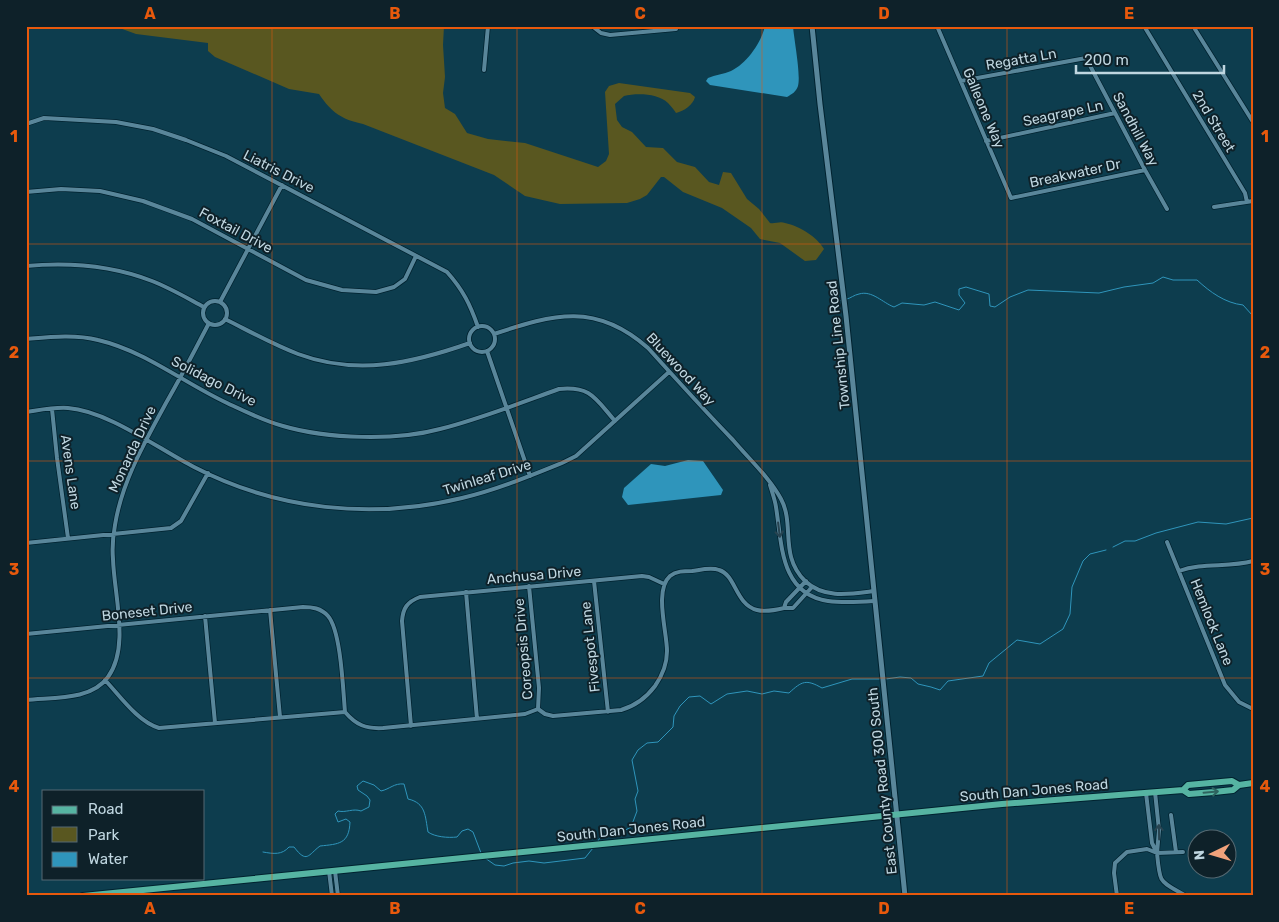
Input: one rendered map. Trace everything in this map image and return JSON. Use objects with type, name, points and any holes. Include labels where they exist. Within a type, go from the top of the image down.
[{"type":"main road","name":"South Dan Jones Road","points":[[83,896],[1040,801],[1183,790],[1189,794],[1214,792],[1233,790],[1239,785],[1253,784]]},
{"type":"street","points":[[484,70],[488,26]]},
{"type":"street","points":[[592,26],[601,33],[610,35],[676,29]]},
{"type":"street","name":"Township Line Road","points":[[812,26],[846,316],[880,663]]},
{"type":"street","name":"Galleone Way","points":[[937,26],[1011,198]]},
{"type":"street","name":"2nd Street","points":[[1144,26],[1245,193],[1247,202]]},
{"type":"street","points":[[1193,26],[1253,122]]},
{"type":"street","name":"Regatta Ln","points":[[961,81],[1086,58]]},
{"type":"street","name":"Sandhill Way","points":[[1086,58],[1167,210]]},
{"type":"street","name":"Seagrape Ln","points":[[986,141],[1114,113]]},
{"type":"street","name":"Liatris Drive","points":[[26,124],[44,118],[116,122],[153,129],[218,153],[447,272],[460,287],[470,303],[478,327]]},
{"type":"street","name":"Breakwater Dr","points":[[1011,198],[1145,170]]},
{"type":"street","points":[[220,302],[282,185]]},
{"type":"street","name":"Foxtail Drive","points":[[26,192],[61,189],[100,191],[143,201],[192,219],[306,280],[342,290],[376,292],[394,287],[405,279],[416,256]]},
{"type":"street","points":[[1214,207],[1253,201]]},
{"type":"street","points":[[26,266],[52,263],[100,266],[127,272],[154,281],[204,307]]},
{"type":"street","points":[[212,301],[220,302],[226,308],[225,319],[217,324],[209,323],[203,317],[204,307],[212,301]]},
{"type":"street","name":"Bluewood Way","points":[[494,334],[535,320],[580,316],[611,323],[636,338],[770,482],[782,500],[786,514],[788,545],[792,562],[798,572],[812,587]]},
{"type":"street","points":[[225,319],[263,339],[299,354],[348,365],[380,365],[407,362],[470,343]]},
{"type":"street","name":"Monarda Drive","points":[[106,680],[118,654],[118,625],[112,558],[118,510],[126,484],[146,440],[209,323]]},
{"type":"street","points":[[478,327],[486,327],[494,334],[494,345],[487,351],[477,351],[470,343],[472,332],[478,327]]},
{"type":"street","name":"Solidago Drive","points":[[26,339],[54,337],[97,339],[129,350],[226,403],[281,426],[302,431],[372,437],[439,430],[558,389],[571,388],[582,389],[593,395],[615,421]]},
{"type":"street","points":[[487,351],[530,476]]},
{"type":"street","name":"Twinleaf Drive","points":[[26,412],[66,408],[100,416],[195,468],[246,488],[296,503],[347,510],[397,509],[439,504],[464,498],[562,464],[576,456],[669,372]]},
{"type":"street","name":"Avens Lane","points":[[52,409],[68,538]]},
{"type":"street","points":[[26,543],[171,528],[181,522],[208,473]]},
{"type":"street","name":"Bluewood Way","points":[[770,482],[776,505],[782,555],[787,570],[801,588],[814,597],[826,601],[874,601]]},
{"type":"street","name":"Hemlock Lane","points":[[1167,542],[1225,685],[1235,699],[1243,706],[1253,709]]},
{"type":"street","points":[[1178,571],[1198,566],[1253,562]]},
{"type":"street","points":[[26,700],[83,694],[106,680],[142,719],[153,726],[165,728],[345,712],[353,721],[371,728],[411,726],[525,714],[538,709],[545,714],[553,716],[608,712],[629,708],[649,695],[661,677],[666,664],[667,651],[662,595],[664,584],[669,577],[676,573],[720,570],[728,575],[737,594],[751,607],[758,610],[793,608],[812,587],[822,591],[847,594],[874,591]]},
{"type":"street","name":"Anchusa Drive","points":[[411,726],[402,621],[403,610],[407,605],[420,597],[642,576],[664,584]]},
{"type":"street","name":"Fivespot Lane","points":[[594,581],[608,712]]},
{"type":"street","points":[[784,608],[786,602],[806,581]]},
{"type":"street","name":"Coreopsis Drive","points":[[529,586],[540,688],[538,709]]},
{"type":"street","points":[[466,592],[477,719]]},
{"type":"street","points":[[847,594],[847,602]]},
{"type":"street","name":"Boneset Drive","points":[[26,634],[313,607],[320,609],[327,615],[332,622],[337,636],[345,712]]},
{"type":"street","points":[[270,610],[280,717]]},
{"type":"street","points":[[205,616],[216,723]]},
{"type":"street","name":"East County Road 300 South","points":[[880,663],[905,896]]},
{"type":"street","points":[[1155,792],[1159,830],[1157,853],[1159,877],[1166,885],[1186,896]]},
{"type":"street","points":[[1146,793],[1152,843],[1157,853]]},
{"type":"street","points":[[1171,815],[1176,852]]},
{"type":"street","points":[[1117,896],[1114,873],[1115,863],[1127,852],[1147,849],[1157,853],[1183,852]]},
{"type":"street","points":[[332,871],[332,896]]},
{"type":"street","points":[[332,871],[338,896]]},
{"type":"green space","points":[[114,26],[444,26],[445,77],[443,93],[445,108],[455,114],[467,133],[488,139],[525,143],[598,167],[606,161],[609,154],[605,92],[609,86],[619,83],[690,93],[695,97],[692,103],[676,113],[668,103],[659,97],[641,94],[624,96],[615,104],[617,120],[622,127],[632,132],[646,147],[663,148],[677,162],[695,167],[709,182],[719,185],[723,172],[731,173],[747,199],[759,209],[770,223],[783,222],[796,227],[813,236],[824,249],[816,260],[805,261],[780,243],[760,239],[751,228],[722,208],[683,192],[664,177],[661,177],[647,195],[627,203],[560,204],[525,196],[494,175],[349,120],[333,111],[319,94],[289,89],[215,57],[208,51],[208,43],[136,34]]},
{"type":"water","points":[[765,26],[793,26],[799,74],[798,86],[794,93],[787,97],[710,85],[706,81],[708,78],[731,71],[748,58],[757,46]]},
{"type":"water","points":[[688,460],[703,461],[723,490],[721,495],[628,505],[622,497],[624,488],[651,464],[665,466]]},
{"type":"waterway","points":[[847,299],[864,293],[873,295],[894,307],[902,303],[924,305],[935,302],[959,310],[965,303],[959,295],[959,289],[966,287],[989,294],[990,306],[995,307],[1010,297],[1028,290],[1099,293],[1153,283],[1163,277],[1173,280],[1197,280],[1218,296],[1230,302],[1243,305],[1253,316]]},
{"type":"waterway","points":[[832,294],[836,300],[843,301]]},
{"type":"waterway","points":[[1113,547],[1125,541],[1135,541],[1156,533],[1198,522],[1226,524],[1253,518]]},
{"type":"waterway","points":[[886,679],[911,678],[918,684],[940,690],[948,681],[983,676],[989,663],[1017,640],[1040,644],[1063,629],[1070,614],[1072,587],[1083,561],[1090,554],[1106,550]]},
{"type":"waterway","points":[[598,841],[601,836],[620,833],[631,827],[637,811],[635,799],[638,791],[632,760],[638,750],[647,743],[658,742],[673,727],[674,716],[689,697],[700,696],[711,704],[727,694],[747,691],[762,694],[774,691],[789,693],[797,686],[808,682],[822,688],[852,679],[882,679]]},
{"type":"waterway","points":[[263,852],[277,853],[289,847],[294,847],[305,857],[320,846],[342,842],[348,835],[350,822],[346,819],[338,822],[335,814],[338,811],[361,811],[369,807],[370,800],[358,790],[357,786],[363,781],[374,785],[381,791],[397,784],[404,784],[408,799],[414,801],[424,811],[428,832],[438,836],[457,837],[462,831],[468,829],[473,832],[481,853]]},
{"type":"waterway","points":[[485,858],[495,865],[504,866],[529,861],[544,863],[585,858],[593,848]]}]
